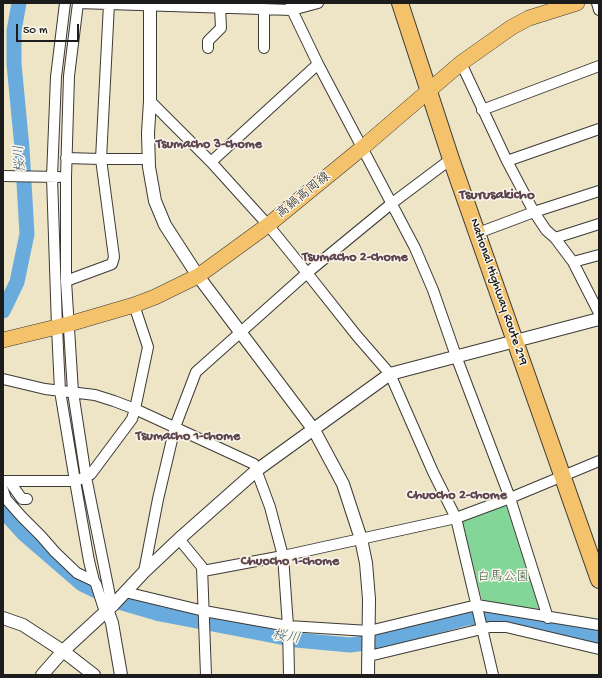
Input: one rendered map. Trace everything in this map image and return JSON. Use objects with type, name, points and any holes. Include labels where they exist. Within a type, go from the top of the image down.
[{"type":"highway","name":"National Highway Route 219","points":[[400,3],[451,159],[599,580]]},
{"type":"main road","name":"高鍋高岡線","points":[[3,340],[134,305],[155,297],[198,276],[268,226],[362,148],[461,62],[512,27],[529,18],[577,3]]},
{"type":"street","points":[[65,3],[56,76],[52,177],[63,325],[86,478],[107,581],[112,623],[121,675]]},
{"type":"street","points":[[110,605],[95,583],[89,561],[60,391],[66,281],[66,158],[69,76],[78,3],[216,6],[264,9],[318,3]]},
{"type":"street","points":[[597,3],[599,10]]},
{"type":"street","points":[[66,281],[112,264],[114,257],[101,159],[109,4]]},
{"type":"street","points":[[150,4],[150,101],[148,133],[149,159],[155,201],[165,225],[198,276],[314,430],[343,484],[361,539],[366,563],[369,599],[368,675]]},
{"type":"street","points":[[208,48],[208,42],[221,28],[216,6]]},
{"type":"street","points":[[292,6],[318,64],[415,248],[433,290],[456,356],[510,498],[548,618]]},
{"type":"street","points":[[264,9],[264,48]]},
{"type":"street","points":[[461,62],[482,110],[534,212],[546,230],[555,238],[573,262],[599,313]]},
{"type":"street","points":[[211,162],[318,64]]},
{"type":"street","points":[[482,110],[599,66]]},
{"type":"street","points":[[150,101],[211,162],[268,226],[357,336],[390,374],[430,466],[456,518],[493,675]]},
{"type":"street","points":[[507,161],[599,129]]},
{"type":"street","points":[[66,158],[149,159]]},
{"type":"street","points":[[144,572],[158,499],[175,427],[196,372],[307,273],[391,204],[451,159]]},
{"type":"street","points":[[3,176],[66,177]]},
{"type":"street","points":[[478,233],[534,212],[599,191]]},
{"type":"street","points":[[555,238],[599,224]]},
{"type":"street","points":[[573,262],[599,255]]},
{"type":"street","points":[[6,481],[75,481],[86,478],[92,474],[132,419],[148,347],[134,305]]},
{"type":"street","points":[[42,675],[63,651],[144,572],[257,470],[390,374],[599,319]]},
{"type":"street","points":[[3,379],[60,391],[95,395],[135,409],[254,464],[270,507],[283,556],[288,628],[289,675]]},
{"type":"street","points":[[203,571],[283,556],[456,518],[510,498],[599,461]]},
{"type":"street","points":[[6,481],[22,499],[27,500]]},
{"type":"street","points":[[3,490],[6,499],[42,536],[55,552],[77,573],[95,583]]},
{"type":"street","points":[[179,539],[202,567],[203,571],[206,675]]},
{"type":"street","points":[[124,593],[204,613],[288,628],[369,632],[478,607],[599,625]]},
{"type":"street","points":[[3,618],[23,625],[63,651],[94,675]]},
{"type":"street","points":[[369,654],[481,627],[506,627],[599,649]]},
{"type":"green space","name":"白馬公園","points":[[506,505],[539,609],[483,604],[462,522]]},
{"type":"waterway","name":"桜川","points":[[3,311],[17,282],[27,234],[22,148],[14,64],[14,31],[19,3]]},
{"type":"waterway","name":"桜川","points":[[3,511],[23,533],[82,584],[119,602],[160,614],[296,640],[350,645],[380,641],[467,618],[504,616],[548,624],[599,639]]},
{"type":"district","name":"Tsumacho 3-chome","points":[[209,145]]},
{"type":"district","name":"Tsurusakicho","points":[[497,196]]},
{"type":"district","name":"Tsumacho 2-chome","points":[[355,258]]},
{"type":"district","name":"Tsumacho 1-chome","points":[[188,437]]},
{"type":"district","name":"Chuocho 2-chome","points":[[457,496]]},
{"type":"district","name":"Chuocho 1-chome","points":[[290,562]]}]
